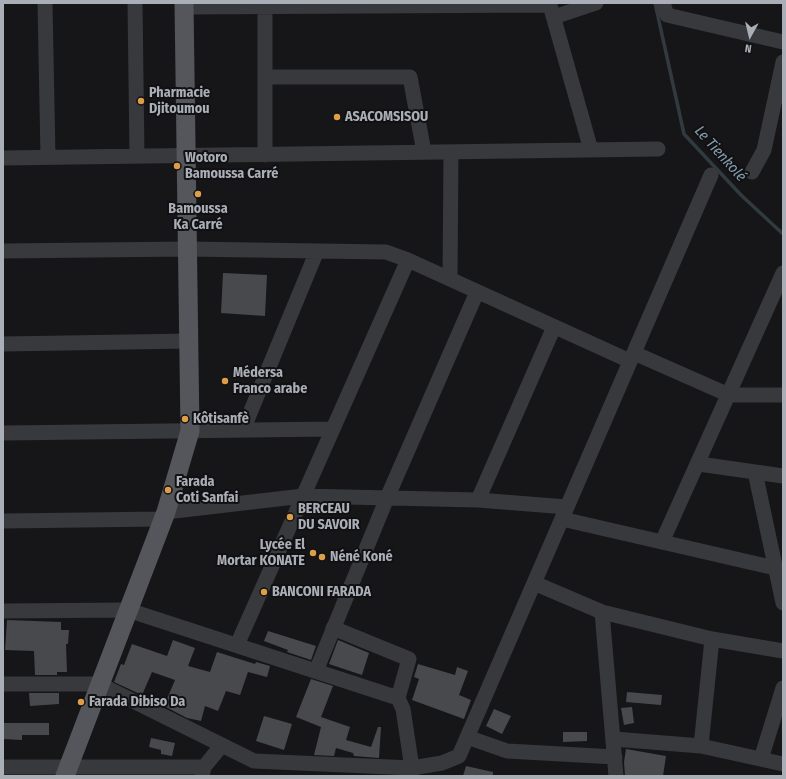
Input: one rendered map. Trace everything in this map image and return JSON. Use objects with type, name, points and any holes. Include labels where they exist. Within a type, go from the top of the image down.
[{"type":"main road","points":[[66,772],[165,516],[190,431],[184,5]]},
{"type":"street","points":[[45,3],[48,158]]},
{"type":"street","points":[[135,3],[137,156]]},
{"type":"street","points":[[554,17],[596,3]]},
{"type":"street","points":[[662,3],[667,15],[783,42]]},
{"type":"street","points":[[184,5],[265,7],[444,4],[550,5],[591,150]]},
{"type":"street","points":[[265,7],[265,155]]},
{"type":"street","points":[[752,172],[764,150],[783,62]]},
{"type":"street","points":[[265,77],[410,77],[424,152]]},
{"type":"street","points":[[3,158],[658,149]]},
{"type":"street","points":[[450,280],[451,152]]},
{"type":"street","points":[[3,684],[99,684],[254,761],[411,772],[442,763],[459,756],[711,175]]},
{"type":"street","points":[[3,251],[187,248],[386,252],[408,260],[554,327],[729,395],[783,395]]},
{"type":"street","points":[[243,430],[316,251]]},
{"type":"street","points":[[237,645],[408,260]]},
{"type":"street","points":[[662,542],[699,464],[783,273]]},
{"type":"street","points":[[316,671],[387,498],[477,292]]},
{"type":"street","points":[[478,500],[554,327]]},
{"type":"street","points":[[3,344],[189,341]]},
{"type":"street","points":[[3,433],[333,429]]},
{"type":"street","points":[[699,464],[783,476]]},
{"type":"street","points":[[755,472],[783,603]]},
{"type":"street","points":[[3,521],[165,516],[303,496],[478,500],[565,513],[662,542],[775,568]]},
{"type":"street","points":[[534,583],[602,612],[712,639],[783,651]]},
{"type":"street","points":[[3,611],[128,610],[398,698]]},
{"type":"street","points":[[602,612],[616,776]]},
{"type":"street","points":[[333,628],[409,659],[398,698],[403,709],[411,772]]},
{"type":"street","points":[[701,746],[712,639]]},
{"type":"street","points":[[761,759],[783,688]]},
{"type":"street","points":[[467,737],[508,751],[615,757]]},
{"type":"street","points":[[614,739],[701,746],[783,764]]},
{"type":"street","points":[[3,767],[66,772],[203,771],[222,746]]},
{"type":"building","points":[[223,273],[267,275],[265,316],[221,313]]},
{"type":"building","points":[[7,620],[61,622],[61,630],[69,630],[68,644],[66,644],[67,672],[57,672],[57,675],[35,675],[34,651],[5,650]]},
{"type":"building","points":[[268,631],[316,646],[311,660],[287,652],[288,650],[264,641]]},
{"type":"building","points":[[173,640],[195,648],[188,666],[210,672],[217,652],[255,664],[256,662],[270,666],[267,677],[248,672],[240,695],[226,691],[218,711],[205,706],[201,721],[187,718],[164,706],[175,680],[152,672],[142,695],[114,682],[121,664],[124,665],[132,644],[167,656]]},
{"type":"building","points":[[338,640],[369,653],[362,675],[329,664]]},
{"type":"building","points":[[418,664],[455,675],[457,667],[468,671],[459,695],[471,700],[464,719],[412,700],[419,679],[414,677]]},
{"type":"building","points":[[311,679],[333,686],[321,717],[350,727],[346,740],[371,747],[378,727],[381,727],[379,758],[354,756],[353,753],[336,748],[334,756],[314,755],[321,727],[296,717]]},
{"type":"building","points":[[627,692],[662,695],[661,705],[626,702]]},
{"type":"building","points":[[29,693],[59,693],[59,704],[30,706]]},
{"type":"building","points":[[632,707],[634,723],[624,725],[621,708]]},
{"type":"building","points":[[494,709],[511,716],[502,734],[486,726]]},
{"type":"building","points":[[264,716],[292,724],[284,750],[256,741]]},
{"type":"building","points":[[3,723],[49,723],[49,735],[22,735],[22,740],[3,739]]},
{"type":"building","points":[[563,732],[587,732],[587,741],[563,742]]},
{"type":"building","points":[[151,738],[175,743],[172,756],[161,754],[161,750],[149,747]]},
{"type":"building","points":[[626,749],[666,756],[663,776],[625,776],[624,762]]},
{"type":"building","points":[[466,766],[493,772],[493,776],[463,776]]},
{"type":"waterway","name":"Le Tienkolé","points":[[655,3],[684,134],[741,195],[783,234]]},
{"type":"place","name":"Pharmacie Djitoumou","points":[[141,101]]},
{"type":"place","name":"ASACOMSISOU","points":[[337,117]]},
{"type":"place","name":"Wotoro Bamoussa Carré","points":[[177,166]]},
{"type":"place","name":"Bamoussa Ka Carré","points":[[198,194]]},
{"type":"place","name":"Médersa Franco arabe","points":[[225,381]]},
{"type":"place","name":"Kôtisanfè","points":[[185,419]]},
{"type":"place","name":"Farada Coti Sanfai","points":[[168,490]]},
{"type":"place","name":"BERCEAU DU SAVOIR","points":[[290,517]]},
{"type":"place","name":"Lycée El Mortar KONATE","points":[[313,553]]},
{"type":"place","name":"Néné Koné","points":[[322,557]]},
{"type":"place","name":"BANCONI FARADA","points":[[264,592]]},
{"type":"place","name":"Farada Dibiso Da","points":[[81,702]]}]
